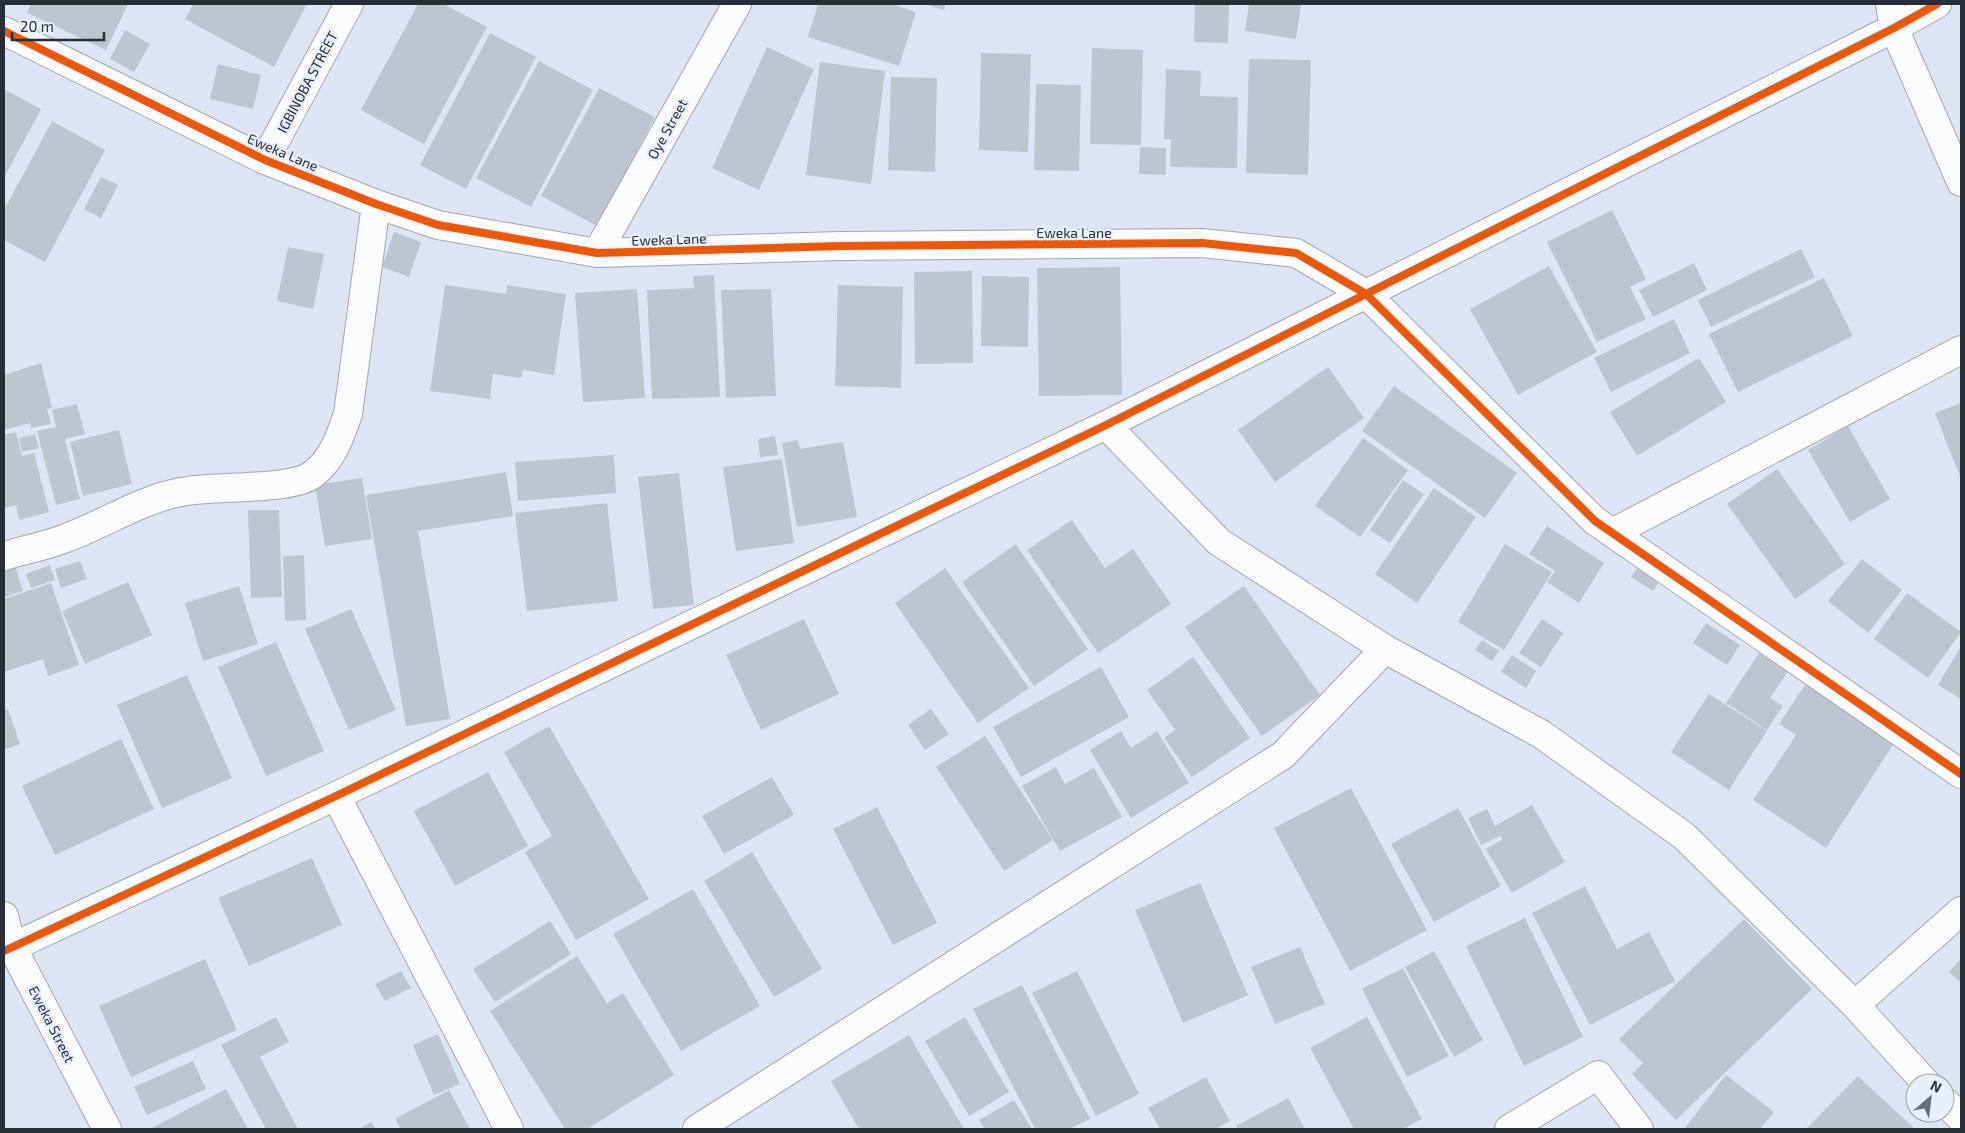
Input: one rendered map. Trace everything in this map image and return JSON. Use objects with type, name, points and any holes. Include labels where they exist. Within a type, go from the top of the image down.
[{"type":"street","name":"IGBINOBA STREET","points":[[265,160],[349,4]]},
{"type":"street","name":"Oye Street","points":[[597,253],[737,4]]},
{"type":"street","points":[[8,949],[336,796],[1106,425],[1366,294],[1892,16],[1937,4]]},
{"type":"street","points":[[1892,16],[1961,182]]},
{"type":"street","name":"Eweka Lane","points":[[4,31],[265,160],[376,204],[438,225],[597,253],[841,246],[1202,243],[1296,253],[1366,294],[1595,521],[1961,774]]},
{"type":"street","points":[[4,556],[65,538],[155,498],[182,491],[290,484],[311,476],[327,462],[348,414],[376,204]]},
{"type":"street","points":[[1612,533],[1961,350]]},
{"type":"street","points":[[1106,425],[1219,542],[1385,649],[1541,734],[1684,836],[1855,1005],[1917,1073]]},
{"type":"street","points":[[697,1129],[1283,755],[1385,649]]},
{"type":"street","points":[[336,796],[509,1129]]},
{"type":"street","points":[[1855,1005],[1961,911]]},
{"type":"street","name":"Eweka Street","points":[[4,916],[8,949],[107,1129]]},
{"type":"street","points":[[1509,1129],[1598,1075],[1639,1129]]},
{"type":"building","points":[[31,4],[128,4],[106,50],[27,13]]},
{"type":"building","points":[[193,4],[307,4],[274,67],[185,19]]},
{"type":"building","points":[[418,4],[444,4],[487,27],[424,144],[361,110]]},
{"type":"building","points":[[818,4],[891,4],[916,12],[899,66],[808,37]]},
{"type":"building","points":[[925,4],[946,4],[944,10]]},
{"type":"building","points":[[1195,4],[1229,5],[1228,43],[1194,42]]},
{"type":"building","points":[[1249,4],[1301,4],[1296,39],[1245,31]]},
{"type":"building","points":[[125,30],[150,44],[134,72],[110,59]]},
{"type":"building","points":[[490,33],[536,57],[466,189],[420,165]]},
{"type":"building","points":[[767,47],[814,69],[759,190],[712,168]]},
{"type":"building","points":[[1092,48],[1143,50],[1141,145],[1090,144]]},
{"type":"building","points":[[981,53],[1031,54],[1028,152],[979,150]]},
{"type":"building","points":[[1249,59],[1311,60],[1308,175],[1246,173]]},
{"type":"building","points":[[539,61],[593,90],[531,207],[476,178]]},
{"type":"building","points":[[820,62],[885,71],[871,184],[806,175]]},
{"type":"building","points":[[218,64],[261,75],[253,109],[210,99]]},
{"type":"building","points":[[1166,69],[1201,71],[1200,96],[1238,97],[1237,168],[1170,167],[1171,139],[1164,139]]},
{"type":"building","points":[[891,77],[937,78],[935,172],[888,170]]},
{"type":"building","points":[[1036,84],[1081,85],[1079,171],[1034,170]]},
{"type":"building","points":[[599,88],[655,117],[597,226],[541,196]]},
{"type":"building","points":[[4,89],[41,109],[4,178]]},
{"type":"building","points":[[52,121],[105,150],[45,262],[4,240],[4,210]]},
{"type":"building","points":[[1140,147],[1166,148],[1166,175],[1139,174]]},
{"type":"building","points":[[101,177],[118,185],[101,218],[84,209]]},
{"type":"building","points":[[1612,210],[1646,279],[1630,287],[1646,319],[1597,342],[1547,242]]},
{"type":"building","points":[[394,232],[421,242],[409,277],[382,267]]},
{"type":"building","points":[[288,247],[324,254],[313,309],[277,301]]},
{"type":"building","points":[[1801,249],[1815,277],[1711,327],[1698,300]]},
{"type":"building","points":[[1694,263],[1707,290],[1653,317],[1639,290]]},
{"type":"building","points":[[1549,266],[1597,352],[1518,395],[1470,309]]},
{"type":"building","points":[[1120,267],[1122,395],[1039,396],[1037,268]]},
{"type":"building","points":[[972,271],[973,363],[915,364],[914,272]]},
{"type":"building","points":[[714,275],[720,397],[652,399],[647,290],[694,288],[693,276]]},
{"type":"building","points":[[982,276],[1029,277],[1028,347],[981,346]]},
{"type":"building","points":[[1824,278],[1853,336],[1738,392],[1709,334]]},
{"type":"building","points":[[445,285],[506,294],[507,285],[566,294],[554,375],[523,370],[521,378],[493,374],[490,399],[430,391]]},
{"type":"building","points":[[838,285],[903,287],[901,388],[835,386]]},
{"type":"building","points":[[637,289],[645,398],[583,402],[575,293]]},
{"type":"building","points":[[771,289],[776,396],[726,398],[721,290]]},
{"type":"building","points":[[1674,319],[1690,353],[1611,392],[1594,358]]},
{"type":"building","points":[[1699,358],[1726,402],[1637,456],[1610,412]]},
{"type":"building","points":[[41,363],[52,408],[47,409],[51,424],[31,428],[30,423],[4,430],[4,375]]},
{"type":"building","points":[[1328,367],[1364,418],[1275,482],[1238,430]]},
{"type":"building","points":[[1394,386],[1517,473],[1485,518],[1362,431]]},
{"type":"building","points":[[1961,403],[1961,479],[1935,413]]},
{"type":"building","points":[[77,404],[85,434],[65,439],[80,499],[56,505],[37,431],[56,427],[52,410]]},
{"type":"building","points":[[1848,426],[1890,499],[1850,522],[1808,450]]},
{"type":"building","points":[[119,430],[132,484],[83,496],[70,442]]},
{"type":"building","points":[[16,432],[22,456],[34,453],[49,512],[19,520],[16,505],[4,508],[4,435]]},
{"type":"building","points":[[35,434],[39,448],[22,452],[19,438]]},
{"type":"building","points":[[775,436],[778,455],[760,457],[758,439]]},
{"type":"building","points":[[1363,438],[1408,470],[1360,537],[1315,506]]},
{"type":"building","points":[[798,440],[800,449],[843,442],[857,517],[797,527],[782,443]]},
{"type":"building","points":[[614,455],[616,493],[518,501],[515,462]]},
{"type":"building","points":[[782,459],[794,543],[736,551],[723,467]]},
{"type":"building","points":[[1777,469],[1845,564],[1795,599],[1727,504]]},
{"type":"building","points":[[506,472],[513,516],[418,531],[450,719],[406,726],[366,495]]},
{"type":"building","points":[[679,473],[694,605],[653,609],[638,477]]},
{"type":"building","points":[[362,478],[372,539],[325,546],[315,485]]},
{"type":"building","points":[[1403,480],[1424,494],[1390,543],[1370,530]]},
{"type":"building","points":[[1434,488],[1476,517],[1417,603],[1375,574]]},
{"type":"building","points":[[607,503],[618,601],[527,611],[515,513]]},
{"type":"building","points":[[248,510],[279,510],[282,597],[251,598]]},
{"type":"building","points":[[1072,520],[1105,568],[1133,549],[1171,604],[1098,653],[1027,550]]},
{"type":"building","points":[[1547,526],[1604,563],[1579,603],[1547,582],[1555,571],[1529,554]]},
{"type":"building","points":[[1016,544],[1088,649],[1034,686],[962,582]]},
{"type":"building","points":[[1505,544],[1552,572],[1504,650],[1458,622]]},
{"type":"building","points":[[304,555],[306,620],[285,621],[283,556]]},
{"type":"building","points":[[1862,559],[1902,590],[1868,633],[1828,601]]},
{"type":"building","points":[[80,561],[87,579],[61,588],[55,569]]},
{"type":"building","points":[[14,562],[23,591],[4,597],[4,566]]},
{"type":"building","points":[[50,565],[55,580],[31,588],[26,574]]},
{"type":"building","points":[[1639,566],[1660,580],[1653,591],[1631,577]]},
{"type":"building","points":[[945,568],[1029,688],[978,723],[895,603]]},
{"type":"building","points":[[128,582],[152,635],[85,664],[62,611]]},
{"type":"building","points":[[51,583],[79,665],[48,676],[43,659],[4,672],[4,599]]},
{"type":"building","points":[[239,586],[258,644],[203,661],[185,603]]},
{"type":"building","points":[[1244,586],[1320,695],[1262,736],[1185,627]]},
{"type":"building","points":[[1907,593],[1961,632],[1928,678],[1874,639]]},
{"type":"building","points":[[351,609],[396,710],[349,730],[305,629]]},
{"type":"building","points":[[804,619],[839,694],[761,730],[726,655]]},
{"type":"building","points":[[1542,619],[1563,633],[1541,667],[1519,653]]},
{"type":"building","points":[[1706,623],[1740,645],[1727,665],[1693,643]]},
{"type":"building","points":[[1482,640],[1499,651],[1492,661],[1475,650]]},
{"type":"building","points":[[276,642],[324,751],[266,776],[218,667]]},
{"type":"building","points":[[1961,646],[1961,699],[1938,685]]},
{"type":"building","points":[[1759,653],[1788,671],[1770,698],[1783,706],[1767,730],[1726,703]]},
{"type":"building","points":[[1512,655],[1536,671],[1526,688],[1501,672]]},
{"type":"building","points":[[1193,657],[1250,738],[1192,777],[1164,738],[1175,730],[1147,690]]},
{"type":"building","points":[[1101,667],[1129,717],[1021,777],[993,727]]},
{"type":"building","points":[[187,675],[232,778],[162,808],[117,705]]},
{"type":"building","points":[[1807,682],[1896,740],[1826,848],[1753,800],[1796,735],[1779,724]]},
{"type":"building","points":[[1709,694],[1767,731],[1729,790],[1671,752]]},
{"type":"building","points":[[8,709],[20,744],[4,750],[4,711]]},
{"type":"building","points":[[931,709],[949,734],[925,750],[908,725]]},
{"type":"building","points":[[549,726],[649,899],[576,940],[525,852],[552,836],[504,752]]},
{"type":"building","points":[[1121,731],[1131,748],[1157,731],[1189,783],[1131,818],[1090,750]]},
{"type":"building","points":[[985,736],[1053,840],[1004,871],[936,767]]},
{"type":"building","points":[[121,739],[154,809],[55,855],[22,786]]},
{"type":"building","points":[[1056,767],[1065,784],[1094,768],[1122,817],[1060,851],[1022,786]]},
{"type":"building","points":[[488,772],[528,846],[455,886],[414,811]]},
{"type":"building","points":[[772,777],[794,815],[724,854],[702,816]]},
{"type":"building","points":[[1351,788],[1427,930],[1350,971],[1274,828]]},
{"type":"building","points":[[1532,805],[1565,862],[1512,893],[1486,849],[1503,839],[1497,831],[1500,836],[1481,845],[1468,818],[1487,809],[1495,826]]},
{"type":"building","points":[[877,807],[937,923],[893,945],[833,829]]},
{"type":"building","points":[[1458,808],[1501,886],[1434,922],[1391,844]]},
{"type":"building","points":[[752,852],[822,969],[774,997],[704,881]]},
{"type":"building","points":[[312,858],[342,925],[249,966],[218,898]]},
{"type":"building","points":[[1200,883],[1248,995],[1183,1023],[1135,910]]},
{"type":"building","points":[[1585,886],[1617,949],[1649,932],[1675,981],[1590,1025],[1532,913]]},
{"type":"building","points":[[693,889],[760,1006],[681,1051],[613,934]]},
{"type":"building","points":[[1525,918],[1583,1037],[1524,1066],[1466,946]]},
{"type":"building","points":[[1744,919],[1812,989],[1676,1120],[1632,1074],[1643,1063],[1619,1039]]},
{"type":"building","points":[[550,921],[571,954],[495,1002],[473,969]]},
{"type":"building","points":[[1300,947],[1325,1004],[1275,1024],[1251,967]]},
{"type":"building","points":[[1434,951],[1483,1040],[1454,1057],[1405,967]]},
{"type":"building","points":[[577,956],[607,1003],[623,993],[674,1075],[587,1129],[565,1129],[490,1011]]},
{"type":"building","points":[[205,959],[237,1030],[131,1077],[99,1006]]},
{"type":"building","points":[[1961,959],[1961,983],[1949,972]]},
{"type":"building","points":[[1403,968],[1449,1056],[1407,1077],[1362,989]]},
{"type":"building","points":[[401,971],[411,988],[385,1001],[375,984]]},
{"type":"building","points":[[1077,971],[1139,1094],[1096,1116],[1032,993]]},
{"type":"building","points":[[1022,985],[1090,1119],[1069,1129],[1035,1129],[973,1009]]},
{"type":"building","points":[[276,1017],[289,1042],[260,1057],[298,1129],[266,1129],[221,1045]]},
{"type":"building","points":[[965,1017],[1009,1092],[969,1116],[925,1041]]},
{"type":"building","points":[[1367,1017],[1422,1119],[1403,1129],[1354,1129],[1310,1048]]},
{"type":"building","points":[[438,1034],[460,1084],[434,1095],[413,1045]]},
{"type":"building","points":[[909,1035],[964,1129],[859,1129],[831,1081]]},
{"type":"building","points":[[193,1061],[206,1089],[147,1115],[134,1087]]},
{"type":"building","points":[[1726,1075],[1774,1112],[1760,1129],[1684,1129]]},
{"type":"building","points":[[1858,1076],[1905,1120],[1905,1123],[1909,1123],[1915,1129],[1806,1129]]},
{"type":"building","points":[[1206,1077],[1230,1121],[1215,1129],[1160,1129],[1148,1108]]},
{"type":"building","points":[[226,1089],[248,1129],[150,1129]]},
{"type":"building","points":[[449,1090],[470,1129],[401,1129],[395,1119]]},
{"type":"building","points":[[1288,1098],[1305,1129],[1238,1129],[1236,1126]]},
{"type":"building","points":[[1014,1100],[1032,1129],[985,1129],[979,1120]]},
{"type":"building","points":[[371,1122],[376,1129],[359,1129]]},
{"type":"cycle path","points":[[4,951],[336,796],[1106,425],[1894,28],[1937,4]]},
{"type":"cycle path","points":[[4,31],[265,160],[376,204],[438,225],[597,253],[841,246],[1202,243],[1296,253],[1366,294],[1595,521],[1961,774]]}]
